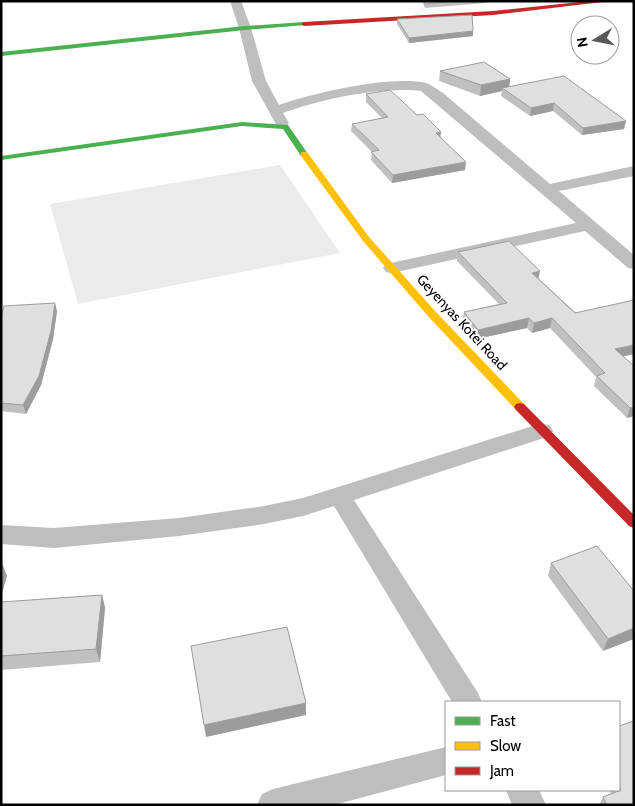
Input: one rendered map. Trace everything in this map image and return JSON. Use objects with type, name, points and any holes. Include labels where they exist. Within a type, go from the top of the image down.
[{"type":"street","points":[[235,1],[245,28],[259,81],[285,127]]},
{"type":"street","points":[[1,54],[245,28],[401,16],[493,13],[608,1]]},
{"type":"street","points":[[276,111],[306,100],[352,91],[400,84],[425,87],[548,189],[634,264]]},
{"type":"street","points":[[1,158],[222,126],[262,124],[285,127]]},
{"type":"street","name":"Geyenyas Kotei Road","points":[[285,127],[366,239],[542,431],[634,522]]},
{"type":"street","points":[[548,189],[634,171]]},
{"type":"street","points":[[392,268],[589,225]]},
{"type":"street","points":[[1,534],[54,538],[179,527],[264,515],[339,495],[542,431]]},
{"type":"street","points":[[339,495],[467,701]]},
{"type":"street","points":[[273,805],[445,762]]},
{"type":"street","points":[[522,791],[530,805]]},
{"type":"shaded area","points":[[280,165],[340,253],[78,304],[50,204]]},
{"type":"building","points":[[424,1],[458,1],[425,4]]},
{"type":"building","points":[[472,15],[473,31],[409,38],[397,19]]},
{"type":"building","points":[[484,62],[510,79],[481,85],[440,71]]},
{"type":"building","points":[[564,76],[626,121],[583,128],[554,103],[531,108],[502,88]]},
{"type":"building","points":[[390,90],[417,115],[423,114],[441,132],[436,133],[466,162],[393,175],[371,152],[379,150],[352,124],[388,117],[366,94]]},
{"type":"building","points":[[509,241],[540,271],[532,273],[575,313],[634,300],[634,345],[615,349],[634,366],[634,407],[630,408],[597,376],[605,373],[552,318],[534,323],[529,318],[478,330],[464,312],[507,303],[458,252]]},
{"type":"building","points":[[55,303],[51,331],[39,376],[23,405],[1,403],[1,317],[4,306]]},
{"type":"building","points":[[597,546],[634,591],[634,628],[608,639],[551,563]]},
{"type":"building","points":[[102,595],[96,649],[1,656],[1,602]]},
{"type":"building","points":[[287,627],[306,703],[204,725],[191,646]]},
{"type":"building","points":[[634,721],[634,805],[607,805],[603,797],[621,790],[620,726]]},
{"type":"traffic: fast","points":[[1,54],[245,28],[304,24]]},
{"type":"traffic: fast","points":[[1,158],[242,124],[285,127],[304,154]]},
{"type":"traffic: slow","points":[[304,154],[366,239],[431,313],[520,407]]},
{"type":"traffic: jam","points":[[304,24],[493,13],[608,1]]},
{"type":"traffic: jam","points":[[520,407],[634,523]]}]
